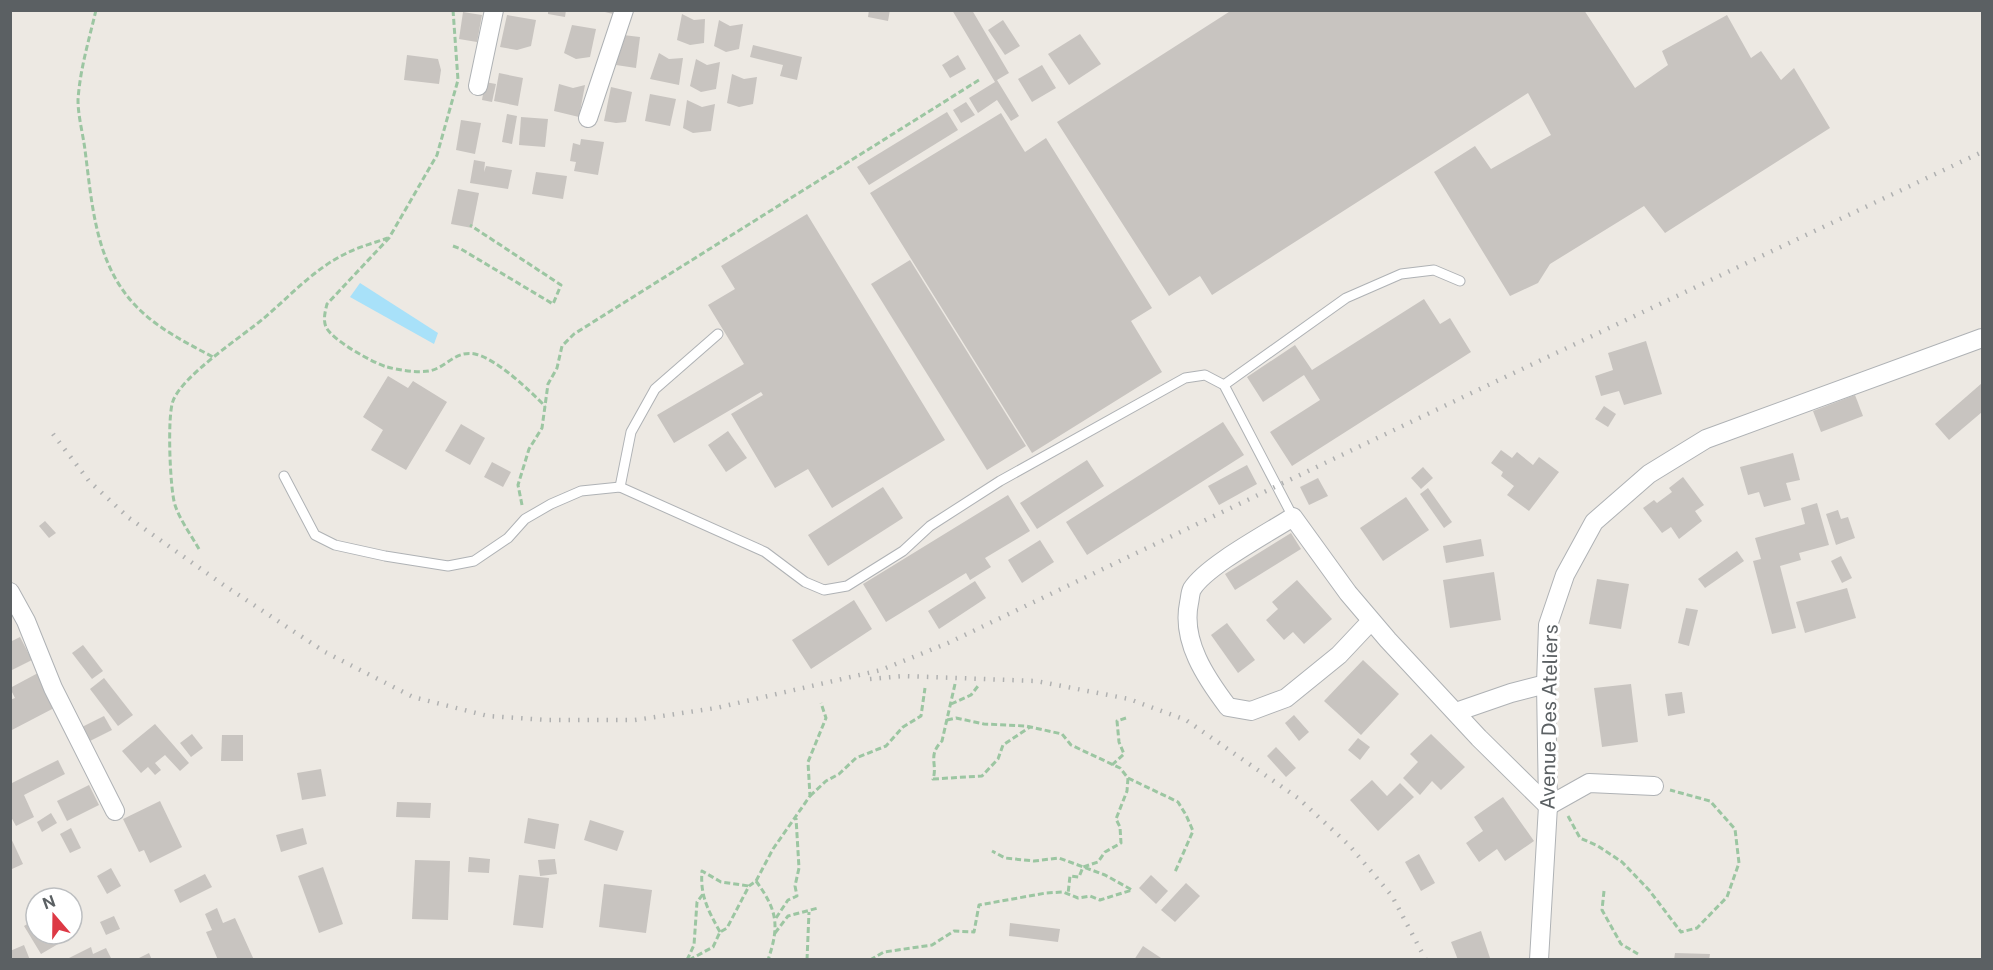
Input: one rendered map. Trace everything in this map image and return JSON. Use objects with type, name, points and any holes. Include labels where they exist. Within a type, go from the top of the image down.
[{"type":"street","points":[[478,86],[494,10]]},
{"type":"street","points":[[588,118],[624,10]]},
{"type":"street","name":"Avenue Des Ateliers","points":[[1539,960],[1557,808],[1546,684],[1548,625],[1565,575],[1594,522],[1649,474],[1706,439],[1983,338]]},
{"type":"street","points":[[1371,621],[1340,655],[1286,698],[1251,711],[1228,707],[1211,685],[1193,650],[1187,616],[1192,590],[1213,568],[1293,517],[1371,621],[1479,738],[1557,808],[1589,783],[1654,786]]},
{"type":"street","points":[[10,592],[26,621],[53,688],[115,811]]},
{"type":"street","points":[[1456,712],[1511,693],[1546,684]]},
{"type":"lane","points":[[1224,385],[1346,298],[1401,274],[1434,270],[1460,281]]},
{"type":"lane","points":[[620,487],[631,432],[655,389],[718,334]]},
{"type":"lane","points":[[284,476],[315,535],[335,545],[447,566],[474,561],[508,538],[525,519],[551,504],[581,491],[620,487],[765,552],[805,582],[824,590],[848,586],[903,551],[930,526],[1000,481],[1185,378],[1205,375],[1224,385],[1293,517]]},
{"type":"path","points":[[96,10],[81,70],[78,103],[94,219],[102,247],[116,278],[132,302],[151,321],[213,357]]},
{"type":"path","points":[[453,10],[458,80],[437,155],[389,238],[327,304],[324,315],[326,327],[334,338],[386,367],[426,372],[438,368],[451,358],[462,354],[474,354],[518,381],[546,406]]},
{"type":"path","points":[[525,519],[518,485],[529,449],[542,428],[548,384],[557,368],[562,346],[574,334],[979,80]]},
{"type":"path","points":[[453,246],[553,304],[561,285],[470,225]]},
{"type":"path","points":[[199,549],[175,504],[170,460],[170,419],[173,400],[184,384],[213,357],[338,258],[389,238]]},
{"type":"path","points":[[955,684],[942,741],[937,746],[932,761],[935,773],[933,779],[982,776],[998,759],[1003,745],[1030,727]]},
{"type":"path","points":[[951,704],[971,695],[978,686]]},
{"type":"path","points":[[688,960],[713,947],[720,932],[727,928],[749,886],[756,881],[773,849],[810,796],[856,758],[886,746],[903,727],[921,716],[925,688]]},
{"type":"path","points":[[810,796],[808,762],[826,718],[821,703]]},
{"type":"path","points":[[947,720],[956,717],[984,724],[1030,727],[1062,734],[1071,745],[1120,768],[1128,778],[1178,802],[1193,831],[1175,872]]},
{"type":"path","points":[[1112,765],[1124,754],[1119,742],[1117,721],[1126,717]]},
{"type":"path","points":[[1068,894],[1070,876],[1079,877],[1083,867],[1098,862],[1106,852],[1121,843],[1120,827],[1116,819],[1127,791],[1128,778]]},
{"type":"path","points":[[1557,808],[1580,838],[1598,846],[1622,862],[1649,890],[1681,932],[1698,928],[1727,897],[1739,863],[1735,829],[1710,801],[1654,786]]},
{"type":"path","points":[[768,960],[776,918],[788,900],[796,896],[795,886],[799,868],[796,816]]},
{"type":"path","points":[[870,960],[884,952],[932,945],[954,931],[974,932],[979,905],[1046,893],[1068,894],[1078,898],[1090,896],[1100,900],[1132,890],[1105,875],[1059,858],[1034,861],[1005,858],[992,851]]},
{"type":"path","points":[[720,932],[708,911],[701,888],[702,871],[721,882],[749,886]]},
{"type":"path","points":[[756,881],[769,899],[776,918]]},
{"type":"path","points":[[1604,891],[1602,910],[1621,945],[1638,954]]},
{"type":"path","points":[[688,960],[694,945],[697,902],[703,894]]},
{"type":"path","points":[[774,934],[788,916],[818,908]]},
{"type":"path","points":[[807,960],[809,912]]},
{"type":"water","points":[[360,283],[438,333],[434,344],[350,297]]},
{"type":"building","points":[[548,10],[566,10],[565,17],[548,14]]},
{"type":"building","points":[[597,10],[617,10],[617,15]]},
{"type":"building","points":[[869,10],[890,10],[888,21],[868,17]]},
{"type":"building","points":[[952,10],[972,10],[1009,73],[997,80],[1019,116],[1011,121],[997,100],[978,113],[969,98],[995,82]]},
{"type":"building","points":[[1232,10],[1584,10],[1635,88],[1668,65],[1662,51],[1727,15],[1751,58],[1761,51],[1781,80],[1794,68],[1830,128],[1665,233],[1644,206],[1550,264],[1538,283],[1510,296],[1434,172],[1475,146],[1491,169],[1551,135],[1528,93],[1212,295],[1200,276],[1169,296],[1057,122]]},
{"type":"building","points":[[463,12],[482,15],[477,42],[459,39]]},
{"type":"building","points":[[682,14],[694,20],[705,19],[704,43],[690,45],[677,40]]},
{"type":"building","points":[[507,15],[536,20],[531,46],[517,50],[500,47]]},
{"type":"building","points":[[719,20],[730,26],[743,24],[739,49],[726,52],[714,46]]},
{"type":"building","points":[[1003,20],[1020,46],[1005,55],[988,30]]},
{"type":"building","points":[[572,25],[596,29],[590,57],[576,59],[564,53]]},
{"type":"building","points":[[1080,34],[1101,64],[1069,85],[1048,54]]},
{"type":"building","points":[[623,35],[640,37],[636,68],[616,65]]},
{"type":"building","points":[[753,45],[802,57],[797,80],[780,76],[783,65],[750,57]]},
{"type":"building","points":[[659,53],[669,59],[683,58],[679,85],[650,79]]},
{"type":"building","points":[[407,55],[438,59],[441,70],[439,84],[404,80]]},
{"type":"building","points":[[958,55],[966,69],[950,78],[942,65]]},
{"type":"building","points":[[696,59],[707,65],[720,62],[716,89],[701,92],[690,86]]},
{"type":"building","points":[[1042,65],[1056,88],[1032,102],[1018,79]]},
{"type":"building","points":[[499,73],[523,78],[518,106],[494,101]]},
{"type":"building","points":[[732,74],[744,79],[757,77],[753,104],[739,107],[727,103]]},
{"type":"building","points":[[485,82],[496,84],[492,102],[482,100]]},
{"type":"building","points":[[559,84],[573,88],[585,85],[579,117],[554,111]]},
{"type":"building","points":[[611,87],[632,92],[626,122],[604,121]]},
{"type":"building","points":[[650,94],[676,99],[670,126],[645,121]]},
{"type":"building","points":[[687,100],[702,107],[715,104],[711,131],[693,133],[683,128]]},
{"type":"building","points":[[966,102],[975,115],[961,123],[953,110]]},
{"type":"building","points":[[947,112],[958,130],[869,185],[857,167]]},
{"type":"building","points":[[1001,113],[1025,152],[1046,138],[1152,308],[1131,321],[1162,372],[1032,453],[870,193]]},
{"type":"building","points":[[507,114],[517,116],[512,144],[502,142]]},
{"type":"building","points":[[521,117],[548,119],[545,147],[519,145]]},
{"type":"building","points":[[461,120],[481,123],[475,154],[456,150]]},
{"type":"building","points":[[581,139],[604,142],[598,175],[574,171],[576,162],[570,161],[573,143],[580,145]]},
{"type":"building","points":[[474,160],[485,162],[484,172],[486,166],[512,170],[508,189],[470,183]]},
{"type":"building","points":[[536,172],[567,176],[563,199],[532,194]]},
{"type":"building","points":[[458,189],[479,193],[472,228],[451,224]]},
{"type":"building","points":[[807,214],[945,440],[832,508],[808,469],[775,488],[731,414],[763,395],[761,392],[674,443],[657,415],[744,364],[708,305],[735,289],[721,266]]},
{"type":"building","points":[[910,260],[1026,446],[987,470],[871,284]]},
{"type":"building","points":[[1424,299],[1440,324],[1450,318],[1471,352],[1292,466],[1270,432],[1320,400],[1304,375],[1263,402],[1247,377],[1295,345],[1312,370]]},
{"type":"building","points":[[1646,341],[1662,394],[1624,405],[1619,391],[1601,396],[1595,376],[1613,370],[1608,353]]},
{"type":"building","points":[[388,376],[408,388],[413,381],[447,402],[406,470],[371,450],[383,430],[363,417]]},
{"type":"building","points":[[1982,383],[1982,412],[1949,440],[1935,424]]},
{"type":"building","points":[[1855,395],[1863,416],[1821,432],[1813,411]]},
{"type":"building","points":[[1604,406],[1616,414],[1608,427],[1595,419]]},
{"type":"building","points":[[1223,422],[1244,455],[1087,555],[1066,522]]},
{"type":"building","points":[[461,424],[485,438],[470,465],[445,451]]},
{"type":"building","points":[[728,431],[747,458],[726,472],[708,445]]},
{"type":"building","points":[[1501,450],[1512,458],[1517,452],[1533,465],[1539,457],[1559,472],[1529,511],[1507,495],[1514,486],[1501,476],[1503,472],[1491,463]]},
{"type":"building","points":[[1793,453],[1800,480],[1786,483],[1791,500],[1764,507],[1759,492],[1748,495],[1740,467]]},
{"type":"building","points":[[1087,460],[1104,486],[1037,529],[1020,503]]},
{"type":"building","points":[[492,462],[511,472],[503,487],[484,477]]},
{"type":"building","points":[[1247,465],[1257,484],[1219,505],[1208,486]]},
{"type":"building","points":[[1423,467],[1433,478],[1421,489],[1411,478]]},
{"type":"building","points":[[1683,477],[1704,505],[1695,511],[1702,521],[1679,539],[1671,527],[1662,533],[1643,508],[1654,500],[1657,503],[1672,492],[1669,488]]},
{"type":"building","points":[[1318,478],[1328,496],[1309,505],[1300,487]]},
{"type":"building","points":[[883,487],[903,518],[828,566],[808,535]]},
{"type":"building","points":[[1428,488],[1452,522],[1444,528],[1420,494]]},
{"type":"building","points":[[1008,495],[1030,531],[985,558],[991,567],[970,580],[966,573],[886,622],[863,584]]},
{"type":"building","points":[[1406,497],[1429,530],[1383,561],[1360,528]]},
{"type":"building","points":[[1817,503],[1829,545],[1799,553],[1801,560],[1780,566],[1796,628],[1772,634],[1753,561],[1761,559],[1755,538],[1805,524],[1801,508]]},
{"type":"building","points":[[1838,510],[1841,519],[1848,517],[1855,538],[1836,545],[1826,514]]},
{"type":"building","points":[[45,521],[56,533],[49,538],[39,526]]},
{"type":"building","points":[[1291,533],[1301,549],[1235,590],[1225,574]]},
{"type":"building","points":[[1481,539],[1484,556],[1446,563],[1443,546]]},
{"type":"building","points":[[1040,540],[1054,562],[1022,583],[1008,560]]},
{"type":"building","points":[[1737,551],[1744,561],[1705,588],[1698,579]]},
{"type":"building","points":[[1841,556],[1852,578],[1842,583],[1831,561]]},
{"type":"building","points":[[1494,572],[1501,620],[1450,628],[1443,580]]},
{"type":"building","points":[[1597,579],[1629,584],[1621,629],[1589,624]]},
{"type":"building","points":[[1297,580],[1332,619],[1304,644],[1293,632],[1284,640],[1266,620],[1278,609],[1272,602]]},
{"type":"building","points":[[975,581],[986,598],[939,629],[928,611]]},
{"type":"building","points":[[1847,588],[1856,618],[1805,633],[1796,602]]},
{"type":"building","points":[[854,600],[872,629],[811,669],[792,640]]},
{"type":"building","points":[[1686,608],[1698,610],[1689,646],[1678,643]]},
{"type":"building","points":[[1227,623],[1255,660],[1238,673],[1211,635]]},
{"type":"building","points":[[20,637],[32,660],[10,671],[10,642]]},
{"type":"building","points":[[83,645],[103,671],[92,679],[72,653]]},
{"type":"building","points":[[1363,660],[1399,694],[1361,735],[1324,701]]},
{"type":"building","points":[[38,673],[56,707],[10,731],[10,700],[15,698],[10,688]]},
{"type":"building","points":[[104,678],[133,715],[118,726],[90,689]]},
{"type":"building","points":[[1631,684],[1638,742],[1602,747],[1594,688]]},
{"type":"building","points":[[1682,692],[1685,713],[1668,716],[1665,694]]},
{"type":"building","points":[[1294,715],[1309,732],[1299,741],[1285,723]]},
{"type":"building","points":[[104,716],[112,730],[90,741],[82,727]]},
{"type":"building","points":[[155,724],[189,763],[180,771],[165,755],[155,763],[161,770],[155,775],[148,767],[141,773],[122,751]]},
{"type":"building","points":[[192,734],[203,748],[191,757],[180,743]]},
{"type":"building","points":[[1431,734],[1465,767],[1441,790],[1432,781],[1420,795],[1403,778],[1418,762],[1410,754]]},
{"type":"building","points":[[222,735],[243,735],[243,761],[221,761]]},
{"type":"building","points":[[1358,738],[1370,747],[1360,760],[1348,750]]},
{"type":"building","points":[[1276,747],[1296,768],[1286,777],[1267,756]]},
{"type":"building","points":[[58,760],[65,774],[24,795],[34,817],[16,826],[10,815],[10,784]]},
{"type":"building","points":[[321,769],[326,796],[302,800],[297,773]]},
{"type":"building","points":[[1372,780],[1387,796],[1400,783],[1414,797],[1378,831],[1350,800]]},
{"type":"building","points":[[89,785],[99,805],[67,821],[57,801]]},
{"type":"building","points":[[1503,797],[1534,841],[1505,861],[1497,849],[1479,862],[1466,843],[1483,831],[1474,817]]},
{"type":"building","points":[[160,801],[182,847],[150,863],[144,850],[139,852],[123,819]]},
{"type":"building","points":[[397,802],[431,803],[430,818],[396,817]]},
{"type":"building","points":[[51,813],[57,823],[42,832],[37,822]]},
{"type":"building","points":[[528,818],[559,824],[555,849],[524,843]]},
{"type":"building","points":[[590,820],[624,831],[617,851],[584,840]]},
{"type":"building","points":[[71,828],[81,848],[70,853],[60,834]]},
{"type":"building","points":[[303,828],[307,844],[281,852],[276,835]]},
{"type":"building","points":[[10,836],[23,864],[12,869],[10,865]]},
{"type":"building","points":[[1419,854],[1435,883],[1421,891],[1405,862]]},
{"type":"building","points":[[469,857],[490,859],[489,873],[468,872]]},
{"type":"building","points":[[555,859],[557,874],[540,876],[538,860]]},
{"type":"building","points":[[415,860],[450,861],[448,920],[412,919]]},
{"type":"building","points":[[323,867],[343,924],[319,933],[298,876]]},
{"type":"building","points":[[111,868],[121,886],[107,894],[97,876]]},
{"type":"building","points":[[205,874],[212,887],[180,903],[174,890]]},
{"type":"building","points":[[519,875],[549,878],[543,928],[513,925]]},
{"type":"building","points":[[1151,875],[1168,891],[1156,904],[1139,888]]},
{"type":"building","points":[[1186,883],[1200,896],[1175,922],[1161,910]]},
{"type":"building","points":[[604,884],[652,890],[646,933],[599,927]]},
{"type":"building","points":[[217,908],[223,923],[235,918],[254,960],[218,960],[206,932],[212,930],[205,914]]},
{"type":"building","points":[[114,916],[120,929],[106,935],[100,922]]},
{"type":"building","points":[[1010,923],[1060,929],[1058,942],[1009,936]]},
{"type":"building","points":[[1481,931],[1490,958],[1458,960],[1451,942]]},
{"type":"building","points":[[24,945],[30,960],[11,960],[10,951]]},
{"type":"building","points":[[36,946],[55,946],[41,954]]},
{"type":"building","points":[[1143,946],[1164,960],[1134,960]]},
{"type":"building","points":[[91,947],[93,954],[106,948],[112,960],[65,960]]},
{"type":"building","points":[[149,953],[152,960],[135,960]]},
{"type":"building","points":[[1675,953],[1710,954],[1709,960],[1674,960]]},
{"type":"railway","points":[[53,434],[89,481],[129,518],[225,586],[325,652],[413,697],[488,716],[547,720],[635,720],[716,708],[881,670],[948,643],[1982,152]]},
{"type":"railway","points":[[870,679],[904,676],[1036,681],[1129,699],[1186,720],[1298,798],[1349,845],[1392,896],[1426,960]]}]
